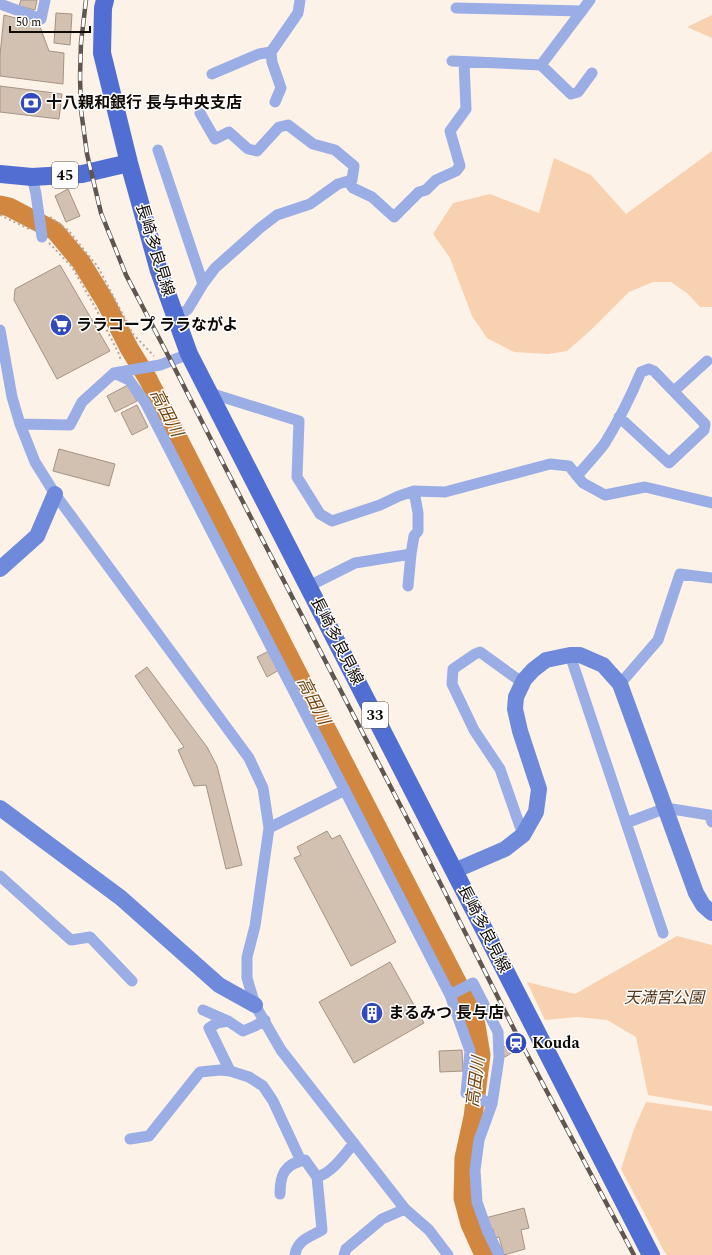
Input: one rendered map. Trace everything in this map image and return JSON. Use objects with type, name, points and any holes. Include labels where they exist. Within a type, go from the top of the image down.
[{"type":"main road","name":"長崎多良見線","points":[[105,0],[103,8],[102,53],[129,163],[159,271],[189,354],[652,1255]]},
{"type":"main road","name":"45","points":[[0,174],[32,177],[82,174],[129,163]]},
{"type":"street","points":[[0,4],[40,19],[45,0]]},
{"type":"street","points":[[275,102],[281,88],[272,62],[271,52],[298,13],[300,0]]},
{"type":"street","points":[[541,65],[590,0]]},
{"type":"street","points":[[456,8],[582,11]]},
{"type":"street","points":[[212,74],[259,54],[271,52]]},
{"type":"street","points":[[452,61],[541,65],[571,94],[578,92],[592,73]]},
{"type":"street","points":[[348,181],[353,188],[372,197],[394,217],[419,192],[426,190],[436,180],[456,171],[460,166],[450,131],[466,109],[464,62]]},
{"type":"street","points":[[176,318],[188,309],[203,284],[215,268],[260,228],[277,215],[310,204],[338,184],[352,180],[354,166],[335,150],[313,144],[288,125],[279,127],[257,151],[248,149],[229,132],[215,139],[200,113]]},
{"type":"street","points":[[158,150],[203,284]]},
{"type":"street","points":[[32,177],[42,236]]},
{"type":"street","points":[[0,330],[12,397],[20,424],[35,462],[55,494],[249,758],[264,788],[270,828],[255,926],[247,957],[246,978],[255,1005],[281,1050],[405,1209],[429,1230],[448,1255]]},
{"type":"street","points":[[20,424],[70,425],[82,402],[119,372],[158,365],[189,354]]},
{"type":"street","points":[[674,391],[707,361]]},
{"type":"street","points":[[577,476],[604,443],[619,417],[627,404],[641,372],[648,369],[654,371],[705,424],[704,430],[669,463],[619,417]]},
{"type":"street","points":[[119,372],[129,380],[145,402],[450,995],[470,1052],[466,1093],[492,1104]]},
{"type":"street","points":[[210,393],[299,421],[298,477],[320,514],[332,522],[414,491],[445,492],[550,464],[570,466],[583,484],[605,496],[645,487],[712,503]]},
{"type":"street","points":[[408,586],[414,536],[418,530],[418,513],[414,491]]},
{"type":"street","points":[[0,569],[37,536],[55,494]]},
{"type":"street","points":[[309,586],[355,564],[411,554]]},
{"type":"street","points":[[620,684],[658,640],[680,574],[709,578],[712,567]]},
{"type":"street","points":[[522,835],[500,769],[474,730],[452,684],[453,669],[480,652],[523,683]]},
{"type":"street","points":[[570,655],[663,933]]},
{"type":"street","points":[[454,871],[505,849],[522,835],[536,812],[539,789],[520,731],[515,709],[516,697],[523,683],[533,670],[546,660],[570,655],[580,655],[603,665],[620,684],[696,893],[703,905],[712,913]]},
{"type":"street","points":[[270,828],[345,790]]},
{"type":"street","points":[[0,808],[121,898],[219,986],[255,1005]]},
{"type":"street","points":[[626,823],[666,808],[709,815],[712,822]]},
{"type":"street","points":[[0,876],[71,940],[90,937],[132,981]]},
{"type":"street","points":[[450,995],[473,983],[498,1032],[499,1058],[492,1104],[479,1140],[475,1170],[477,1202],[487,1230],[499,1255]]},
{"type":"street","points":[[203,1010],[228,1021],[243,1032],[265,1020]]},
{"type":"street","points":[[228,1021],[217,1023],[209,1028],[230,1071]]},
{"type":"street","points":[[130,1139],[149,1136],[200,1072],[220,1070],[230,1071],[249,1077],[262,1086],[273,1101],[301,1161]]},
{"type":"street","points":[[317,1177],[323,1176],[354,1143]]},
{"type":"street","points":[[280,1194],[280,1180],[285,1171],[294,1162],[305,1160],[317,1177],[322,1230],[296,1247],[295,1255]]},
{"type":"street","points":[[344,1255],[346,1249],[382,1219],[405,1209]]},
{"type":"path","points":[[38,208],[68,230],[98,267],[133,334],[155,356],[158,365]]},
{"type":"path","points":[[0,215],[42,236],[72,267],[95,307],[119,354],[119,372]]},
{"type":"green space","points":[[712,15],[712,38],[687,27]]},
{"type":"green space","points":[[712,151],[712,307],[700,307],[688,294],[671,282],[653,282],[629,292],[592,329],[567,351],[548,354],[514,352],[487,338],[472,316],[450,258],[433,234],[453,203],[490,194],[539,213],[554,158],[591,175],[626,214]]},
{"type":"green space","name":"天満宮公園","points":[[677,936],[712,945],[712,1106],[648,1095],[636,1037],[607,1020],[577,1017],[545,1020],[527,982],[575,994]]},
{"type":"green space","points":[[646,1102],[712,1111],[712,1255],[667,1255],[621,1169],[634,1129]]},
{"type":"building","points":[[21,0],[37,0],[35,10],[19,6]]},
{"type":"building","points":[[56,13],[72,14],[70,45],[54,43]]},
{"type":"building","points":[[4,15],[39,24],[49,51],[64,53],[63,84],[0,76],[0,55]]},
{"type":"building","name":"十八親和銀行 長与中央支店","points":[[0,86],[62,94],[59,119],[0,112]]},
{"type":"building","points":[[68,189],[80,216],[66,222],[55,196]]},
{"type":"building","name":"ララコープ ララながよ","points":[[60,265],[110,351],[57,379],[14,300],[15,289]]},
{"type":"building","points":[[128,385],[137,401],[115,412],[107,396]]},
{"type":"building","points":[[137,405],[148,427],[132,435],[121,413]]},
{"type":"building","points":[[59,449],[115,464],[109,486],[53,471]]},
{"type":"building","points":[[269,651],[279,670],[267,677],[257,657]]},
{"type":"building","points":[[147,667],[207,747],[217,766],[242,865],[226,869],[206,785],[194,786],[178,750],[184,747],[135,676]]},
{"type":"building","points":[[327,831],[332,839],[340,835],[396,942],[351,966],[294,858],[301,855],[297,847]]},
{"type":"building","name":"まるみつ 長与店","points":[[390,962],[424,1023],[354,1063],[319,1002]]},
{"type":"building","points":[[512,1042],[516,1050],[505,1057],[500,1049]]},
{"type":"building","points":[[462,1050],[463,1071],[440,1072],[439,1051]]},
{"type":"building","points":[[524,1208],[529,1228],[521,1230],[525,1249],[504,1255],[499,1237],[495,1238],[493,1229],[489,1230],[485,1218]]},
{"type":"waterway","name":"高田川","points":[[0,205],[9,207],[55,231],[81,262],[105,301],[129,348],[148,379],[469,1005],[476,1025],[481,1055],[473,1117],[464,1158],[463,1198],[470,1224],[484,1255]]},
{"type":"railway","points":[[86,0],[81,43],[80,77],[81,110],[87,154],[101,213],[126,275],[426,855],[520,1041],[634,1255]]},
{"type":"place","name":"十八親和銀行 長与中央支店","points":[[31,103]]},
{"type":"place","name":"ララコープ ララながよ","points":[[61,325]]},
{"type":"place","name":"まるみつ 長与店","points":[[372,1013]]},
{"type":"place","name":"Kouda","points":[[516,1043]]}]
